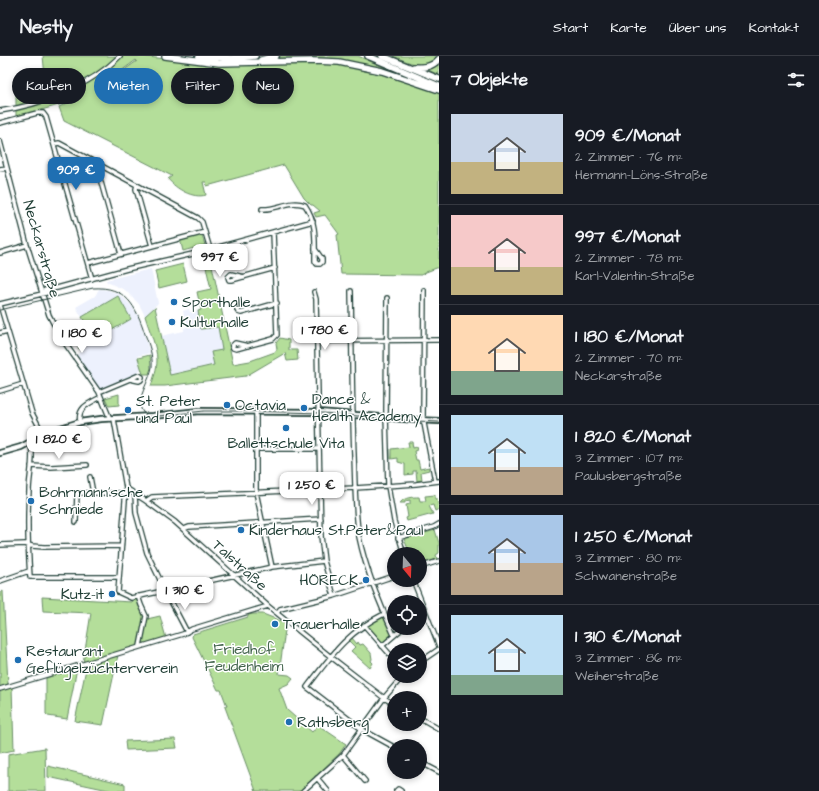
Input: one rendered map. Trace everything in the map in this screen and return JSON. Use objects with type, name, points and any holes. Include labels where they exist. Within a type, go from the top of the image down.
[{"type":"highway","points":[[165,56],[219,63],[276,56]]},
{"type":"highway","points":[[199,56],[314,60],[345,63],[382,71],[439,90]]},
{"type":"highway","points":[[368,56],[439,86]]},
{"type":"highway","points":[[382,56],[439,79]]},
{"type":"highway","points":[[410,67],[426,67],[432,65],[439,59]]},
{"type":"street","points":[[0,111],[41,101],[74,89],[90,80],[120,57]]},
{"type":"street","points":[[0,123],[37,113],[43,113],[46,117],[92,279]]},
{"type":"street","name":"Neckarstraße","points":[[0,141],[27,245],[49,315],[60,336],[99,392],[112,419]]},
{"type":"street","points":[[54,144],[59,143],[198,218],[202,222],[210,249]]},
{"type":"street","points":[[98,164],[97,168],[121,254]]},
{"type":"street","points":[[0,169],[7,168]]},
{"type":"street","points":[[137,185],[136,189],[152,246]]},
{"type":"street","points":[[262,209],[269,209],[296,202],[305,205],[313,221],[315,249]]},
{"type":"street","points":[[43,434],[32,414],[0,304],[46,293],[57,288],[127,269],[210,249],[313,221]]},
{"type":"street","points":[[88,263],[205,232]]},
{"type":"street","points":[[248,346],[276,338],[277,330],[273,232]]},
{"type":"street","points":[[0,253],[27,245]]},
{"type":"street","points":[[244,277],[275,268]]},
{"type":"street","points":[[146,501],[152,497],[355,488],[437,481],[423,421],[424,290]]},
{"type":"street","points":[[351,291],[355,488],[359,537],[372,583],[387,620]]},
{"type":"street","points":[[314,292],[316,299],[320,520],[324,561],[334,596]]},
{"type":"street","points":[[386,298],[388,486],[393,516],[401,547]]},
{"type":"street","points":[[252,310],[276,303]]},
{"type":"street","points":[[0,333],[7,330]]},
{"type":"street","points":[[317,341],[439,340]]},
{"type":"street","points":[[99,392],[130,379]]},
{"type":"street","points":[[0,390],[23,384]]},
{"type":"street","points":[[80,422],[79,415],[82,408],[101,397]]},
{"type":"street","points":[[0,454],[16,449],[43,434],[80,422],[205,410],[318,412],[423,421],[439,420]]},
{"type":"street","points":[[256,411],[256,492],[272,567]]},
{"type":"street","points":[[112,419],[126,488],[118,592],[131,598],[272,567],[324,561]]},
{"type":"street","points":[[30,442],[32,446],[28,498],[30,577],[119,577]]},
{"type":"street","points":[[256,449],[319,449]]},
{"type":"street","points":[[30,466],[51,468],[87,465]]},
{"type":"street","points":[[90,477],[93,493]]},
{"type":"street","name":"Talstraße","points":[[126,488],[184,529],[268,606],[330,657],[387,700]]},
{"type":"street","points":[[76,522],[77,493],[126,493]]},
{"type":"street","points":[[135,494],[136,513],[148,553],[187,632]]},
{"type":"street","points":[[184,529],[189,526],[320,520]]},
{"type":"street","points":[[398,538],[434,528],[439,524]]},
{"type":"street","points":[[0,545],[25,544],[44,547],[121,546]]},
{"type":"street","points":[[427,565],[439,561]]},
{"type":"street","points":[[0,581],[29,571]]},
{"type":"street","points":[[277,613],[280,609],[334,596],[387,578]]},
{"type":"street","points":[[138,596],[140,605],[146,616],[140,646]]},
{"type":"street","points":[[0,689],[268,606]]},
{"type":"street","points":[[384,614],[351,634],[330,657],[307,687],[362,730],[387,743]]},
{"type":"street","points":[[427,618],[439,646]]},
{"type":"street","points":[[364,625],[387,651]]},
{"type":"street","points":[[382,646],[394,635]]},
{"type":"street","points":[[427,657],[439,649]]},
{"type":"street","points":[[303,791],[343,755],[384,698],[397,683]]},
{"type":"street","points":[[427,722],[439,729]]},
{"type":"street","points":[[343,755],[365,781]]},
{"type":"street","points":[[427,766],[439,772]]},
{"type":"street","points":[[317,778],[328,791]]},
{"type":"street","points":[[396,791],[398,789],[400,791]]},
{"type":"shaded area","points":[[151,269],[158,303],[145,316],[139,304],[125,290],[107,282],[106,280]]},
{"type":"shaded area","points":[[99,289],[117,293],[132,307],[138,316],[150,353],[137,356],[141,368],[138,373],[99,390],[76,356],[81,351],[77,346],[93,337],[76,307],[95,296]]},
{"type":"shaded area","points":[[214,307],[222,350],[214,365],[170,375],[161,336],[184,331],[184,328],[187,327],[183,311],[189,309],[190,312]]},
{"type":"green space","points":[[43,56],[140,56],[226,66],[303,62],[342,65],[383,73],[439,91],[439,267],[421,275],[341,274],[337,235],[339,234],[325,215],[316,217],[314,213],[320,211],[304,198],[284,165],[207,186],[206,182],[203,182],[206,195],[196,196],[180,190],[171,183],[168,179],[172,176],[64,121],[59,107],[66,104],[86,104],[86,68],[44,68]]},
{"type":"green space","points":[[282,56],[358,56],[402,75],[354,63],[267,61]]},
{"type":"green space","points":[[393,56],[439,56],[434,61],[423,65],[411,63]]},
{"type":"green space","points":[[439,62],[439,75],[426,69]]},
{"type":"green space","points":[[16,104],[63,104],[16,117]]},
{"type":"green space","points":[[201,233],[205,245],[183,251],[180,239]]},
{"type":"green space","points":[[210,256],[233,364],[250,361],[275,352],[277,349],[276,343],[280,338],[289,340],[289,350],[297,350],[298,360],[287,361],[285,353],[246,376],[165,386],[151,386],[155,373],[157,355],[145,316],[155,307],[170,375],[214,365],[211,352],[222,350],[218,327],[201,329],[198,311],[201,310],[197,292],[211,289],[204,258]]},
{"type":"green space","points":[[183,264],[187,281],[159,288],[155,271]]},
{"type":"green space","points":[[118,296],[131,319],[79,349],[78,346],[93,337],[82,317]]},
{"type":"green space","points":[[150,355],[151,368],[149,374],[143,374],[138,358]]},
{"type":"green space","points":[[119,394],[119,405],[109,406],[105,398]]},
{"type":"green space","points":[[408,442],[412,442],[413,448],[417,447],[418,450],[414,451],[420,469],[429,467],[429,470],[421,472],[422,480],[417,481],[416,471],[413,471],[413,474],[405,475],[405,464],[398,462],[398,458],[391,459],[391,449],[409,447]]},
{"type":"green space","points":[[435,495],[439,509],[435,511],[433,505],[429,506],[433,514],[407,521],[406,518],[408,517],[406,505],[410,504],[410,500],[405,501],[405,503],[400,503],[402,501],[409,498],[419,497],[420,501],[426,501],[425,496]]},
{"type":"green space","points":[[435,530],[439,543],[439,553],[436,555],[437,559],[427,562],[427,547],[407,547],[404,539]]},
{"type":"green space","points":[[3,591],[8,684],[0,687],[0,593]]},
{"type":"green space","points":[[42,597],[132,602],[134,598],[138,599],[144,618],[147,619],[160,616],[166,638],[83,663],[91,613],[43,611]]},
{"type":"green space","name":"Friedhof Feudenheim","points":[[263,614],[286,623],[279,674],[289,675],[293,678],[288,684],[279,688],[287,710],[312,732],[318,725],[346,744],[340,753],[300,791],[256,791],[225,707],[227,706],[221,690],[218,690],[192,637],[193,634],[248,617],[248,615]]},
{"type":"green space","points":[[383,616],[387,624],[387,635],[391,635],[382,643],[366,625]]},
{"type":"green space","points":[[352,638],[357,644],[358,642],[360,645],[363,644],[371,653],[371,661],[373,663],[370,668],[351,651],[355,647],[349,641]]},
{"type":"green space","points":[[118,655],[103,725],[75,721],[87,664]]},
{"type":"green space","points":[[77,668],[67,719],[48,716],[46,714],[46,678]]},
{"type":"green space","points":[[12,687],[14,750],[0,753],[0,691]]},
{"type":"green space","points":[[175,739],[177,748],[126,750],[125,741]]},
{"type":"green space","points":[[45,748],[46,791],[8,791],[8,754]]},
{"type":"green space","points":[[48,766],[125,784],[125,791],[113,791],[48,777]]},
{"type":"tram line","points":[[0,310],[93,288],[114,290],[122,294],[138,315],[152,358],[152,367],[140,400],[141,409],[149,417],[204,411],[242,411],[323,413],[439,422]]},
{"type":"place","name":"Sporthalle","points":[[174,302]]},
{"type":"place","name":"Kulturhalle","points":[[172,322]]},
{"type":"place","name":"Octavia","points":[[227,405]]},
{"type":"place","name":"Dance & Health Academy","points":[[304,408]]},
{"type":"place","name":"St. Peter und Paul","points":[[128,410]]},
{"type":"place","name":"Ballettschule Vita","points":[[286,428]]},
{"type":"place","name":"Bohrmann'sche Schmiede","points":[[31,501]]},
{"type":"place","name":"Kinderhaus St.Peter&Paul","points":[[241,530]]},
{"type":"place","name":"HÖRECK","points":[[366,580]]},
{"type":"place","name":"Kutz-it","points":[[112,594]]},
{"type":"place","name":"Trauerhalle","points":[[275,624]]},
{"type":"place","name":"Restaurant Geflügelzüchterverein","points":[[18,660]]},
{"type":"place","name":"Rathsberg","points":[[289,722]]}]
